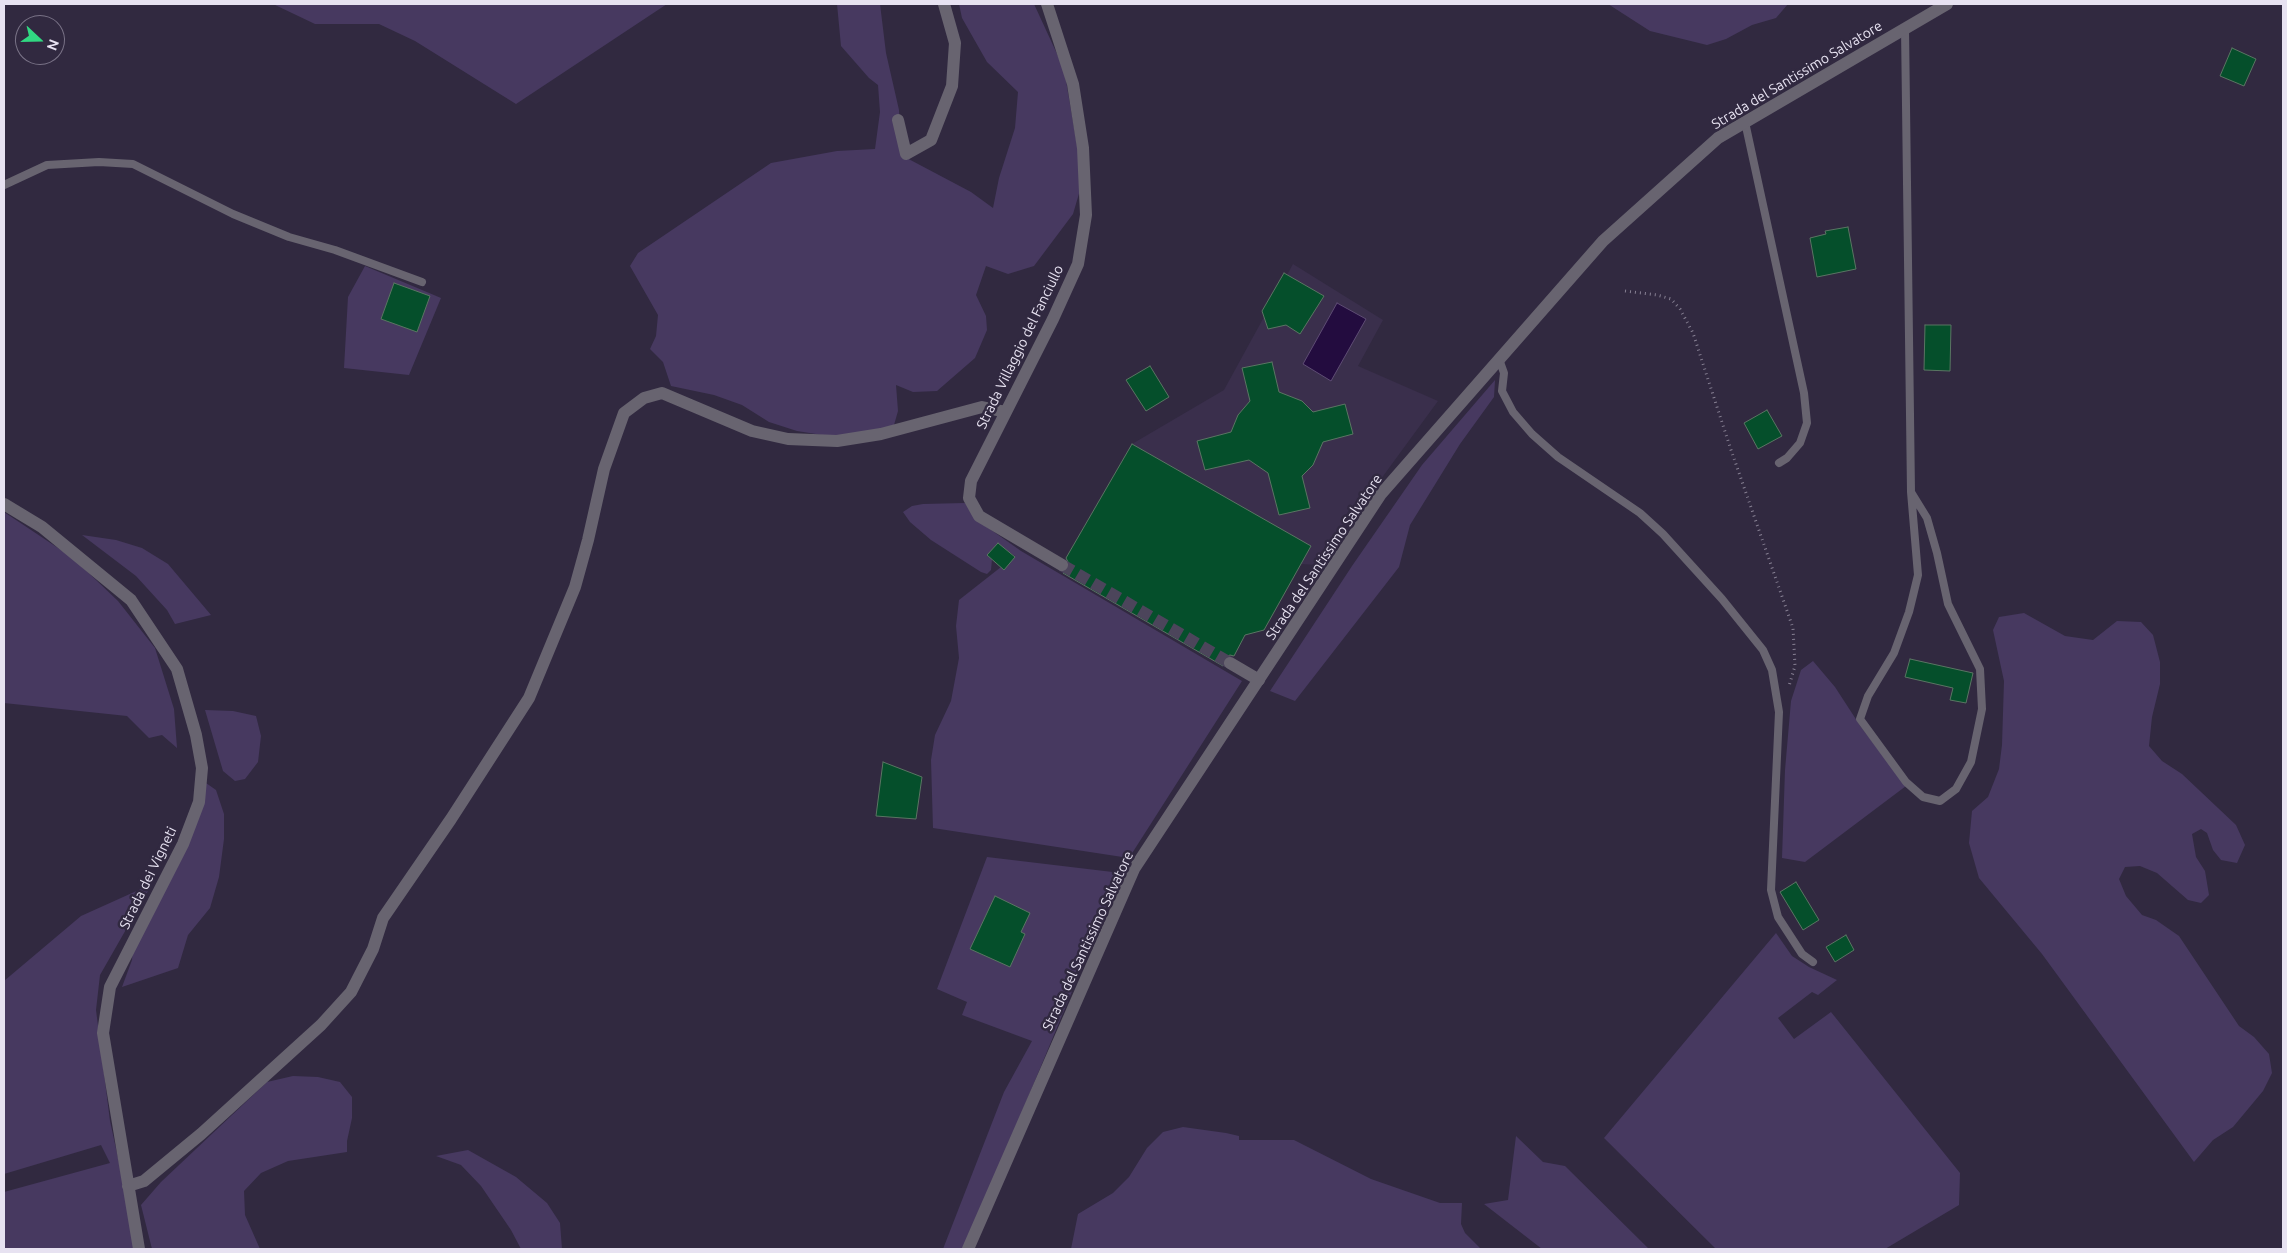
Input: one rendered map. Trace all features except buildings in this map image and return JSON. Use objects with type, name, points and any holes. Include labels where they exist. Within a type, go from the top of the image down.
[{"type":"street","points":[[898,120],[906,154],[931,140],[952,86],[955,43],[944,4]]},
{"type":"street","name":"Strada Villaggio del Fanciullo","points":[[1047,4],[1073,84],[1083,148],[1086,216],[1078,264],[1054,319],[970,481],[969,498],[979,516],[1062,565]]},
{"type":"street","name":"Strada del Santissimo Salvatore","points":[[968,1249],[1134,868],[1381,494],[1603,241],[1718,138],[1947,4]]},
{"type":"street","points":[[128,1186],[144,1181],[201,1134],[321,1024],[350,992],[373,949],[384,918],[529,698],[574,587],[588,540],[604,469],[624,413],[644,398],[662,393],[752,431],[788,439],[837,441],[880,434],[982,407],[1006,412]]},
{"type":"street","name":"Strada dei Vigneti","points":[[4,504],[42,527],[132,600],[177,669],[196,735],[202,768],[199,802],[184,844],[110,987],[103,1033],[140,1249]]},
{"type":"street","points":[[1230,663],[1259,680]]},
{"type":"lane","points":[[1905,28],[1911,492],[1918,575],[1909,612],[1894,653],[1868,696],[1860,719],[1906,782],[1922,797],[1940,801],[1956,790],[1971,762],[1982,709],[1980,669],[1948,604],[1928,518],[1911,492]]},
{"type":"lane","points":[[1745,122],[1804,393],[1807,423],[1800,443],[1780,463]]},
{"type":"lane","points":[[4,185],[47,165],[99,162],[133,164],[234,214],[289,237],[335,250],[422,282]]},
{"type":"lane","points":[[1499,359],[1504,372],[1502,390],[1513,412],[1532,434],[1558,457],[1640,512],[1722,598],[1763,650],[1772,670],[1779,712],[1771,890],[1778,917],[1802,954],[1813,962]]},
{"type":"path","points":[[1625,292],[1657,295],[1671,299],[1694,333],[1730,447],[1793,628],[1796,666],[1788,687]]},
{"type":"shaded area","points":[[273,4],[667,4],[516,104],[415,41],[379,24],[315,24]]},
{"type":"shaded area","points":[[837,4],[880,4],[886,53],[899,110],[901,155],[971,192],[993,208],[999,178],[1015,128],[1018,92],[987,62],[962,18],[959,4],[1034,4],[1064,69],[1083,180],[1073,214],[1034,266],[1008,274],[986,266],[976,295],[986,316],[987,330],[975,358],[937,391],[913,392],[896,385],[898,411],[894,425],[847,439],[797,431],[769,422],[742,405],[714,395],[671,386],[663,362],[650,349],[656,336],[658,315],[630,266],[638,253],[771,163],[837,151],[875,149],[880,112],[878,85],[869,78],[841,46]]},
{"type":"shaded area","points":[[1608,4],[1788,4],[1776,18],[1752,25],[1726,39],[1707,45],[1650,31]]},
{"type":"shaded area","points":[[1293,264],[1383,320],[1358,366],[1438,401],[1318,565],[1301,564],[1264,630],[1245,635],[1227,668],[1059,571],[1132,444],[1224,390]]},
{"type":"shaded area","points":[[365,266],[441,298],[409,375],[344,368],[348,297]]},
{"type":"shaded area","points":[[1337,303],[1366,319],[1331,381],[1303,364]]},
{"type":"shaded area","points":[[1495,380],[1494,397],[1460,444],[1410,525],[1399,567],[1295,701],[1270,691],[1352,566],[1422,465]]},
{"type":"shaded area","points":[[965,503],[977,520],[1021,551],[1242,681],[1129,858],[933,828],[931,760],[935,735],[951,701],[959,658],[956,626],[959,600],[1015,556],[1005,549],[993,548],[991,570],[987,574],[981,572],[931,540],[910,522],[903,512],[912,506],[923,504]]},
{"type":"shaded area","points":[[4,512],[73,558],[118,601],[155,648],[174,709],[177,748],[162,735],[149,738],[127,716],[4,703]]},
{"type":"shaded area","points":[[82,535],[116,540],[142,548],[168,564],[211,615],[175,624],[167,610],[136,576]]},
{"type":"shaded area","points":[[2024,613],[2065,636],[2093,640],[2117,621],[2141,622],[2153,635],[2160,662],[2160,684],[2152,717],[2149,746],[2162,761],[2182,774],[2236,825],[2245,845],[2237,863],[2221,860],[2213,850],[2207,833],[2201,829],[2192,834],[2196,857],[2205,871],[2209,895],[2201,903],[2188,900],[2157,873],[2140,866],[2125,867],[2119,879],[2126,896],[2142,915],[2156,920],[2179,936],[2239,1026],[2254,1037],[2269,1054],[2272,1073],[2263,1091],[2233,1127],[2213,1140],[2194,1162],[2042,954],[1979,878],[1969,843],[1972,811],[1988,797],[1999,769],[2002,745],[2004,681],[1993,630],[1999,617]]},
{"type":"shaded area","points":[[1813,661],[1835,687],[1861,727],[1906,786],[1805,862],[1782,858],[1785,770],[1791,701],[1801,670]]},
{"type":"shaded area","points":[[205,710],[233,711],[256,716],[261,736],[258,762],[245,779],[235,781],[223,771]]},
{"type":"shaded area","points":[[206,783],[216,790],[224,814],[224,839],[219,877],[210,908],[188,935],[178,968],[122,987],[132,960],[133,946]]},
{"type":"shaded area","points":[[987,857],[1121,873],[967,1249],[943,1249],[1004,1092],[1032,1041],[962,1015],[967,1002],[937,989]]},
{"type":"shaded area","points":[[152,884],[100,975],[96,1010],[110,1121],[134,1249],[4,1249],[4,1192],[110,1163],[101,1145],[4,1174],[4,981],[81,916]]},
{"type":"shaded area","points":[[1776,933],[1792,956],[1809,967],[1837,980],[1818,995],[1812,992],[1778,1018],[1794,1039],[1831,1012],[1960,1173],[1959,1205],[1885,1249],[1716,1249],[1604,1138]]},
{"type":"shaded area","points":[[293,1076],[318,1077],[340,1082],[352,1097],[352,1118],[347,1141],[347,1152],[288,1161],[261,1173],[244,1191],[245,1215],[260,1249],[152,1249],[141,1205],[161,1182],[267,1082]]},
{"type":"shaded area","points":[[1183,1127],[1239,1136],[1239,1140],[1294,1140],[1371,1179],[1440,1203],[1462,1203],[1461,1224],[1465,1233],[1481,1249],[1071,1249],[1078,1214],[1113,1193],[1129,1177],[1147,1148],[1163,1132]]},
{"type":"shaded area","points":[[1516,1136],[1543,1162],[1565,1166],[1649,1249],[1542,1249],[1484,1204],[1508,1200]]},
{"type":"shaded area","points":[[468,1150],[516,1177],[547,1203],[560,1223],[562,1249],[521,1249],[511,1230],[481,1186],[461,1165],[436,1156]]},
{"type":"tunnel","points":[[1062,565],[1230,663]]}]
